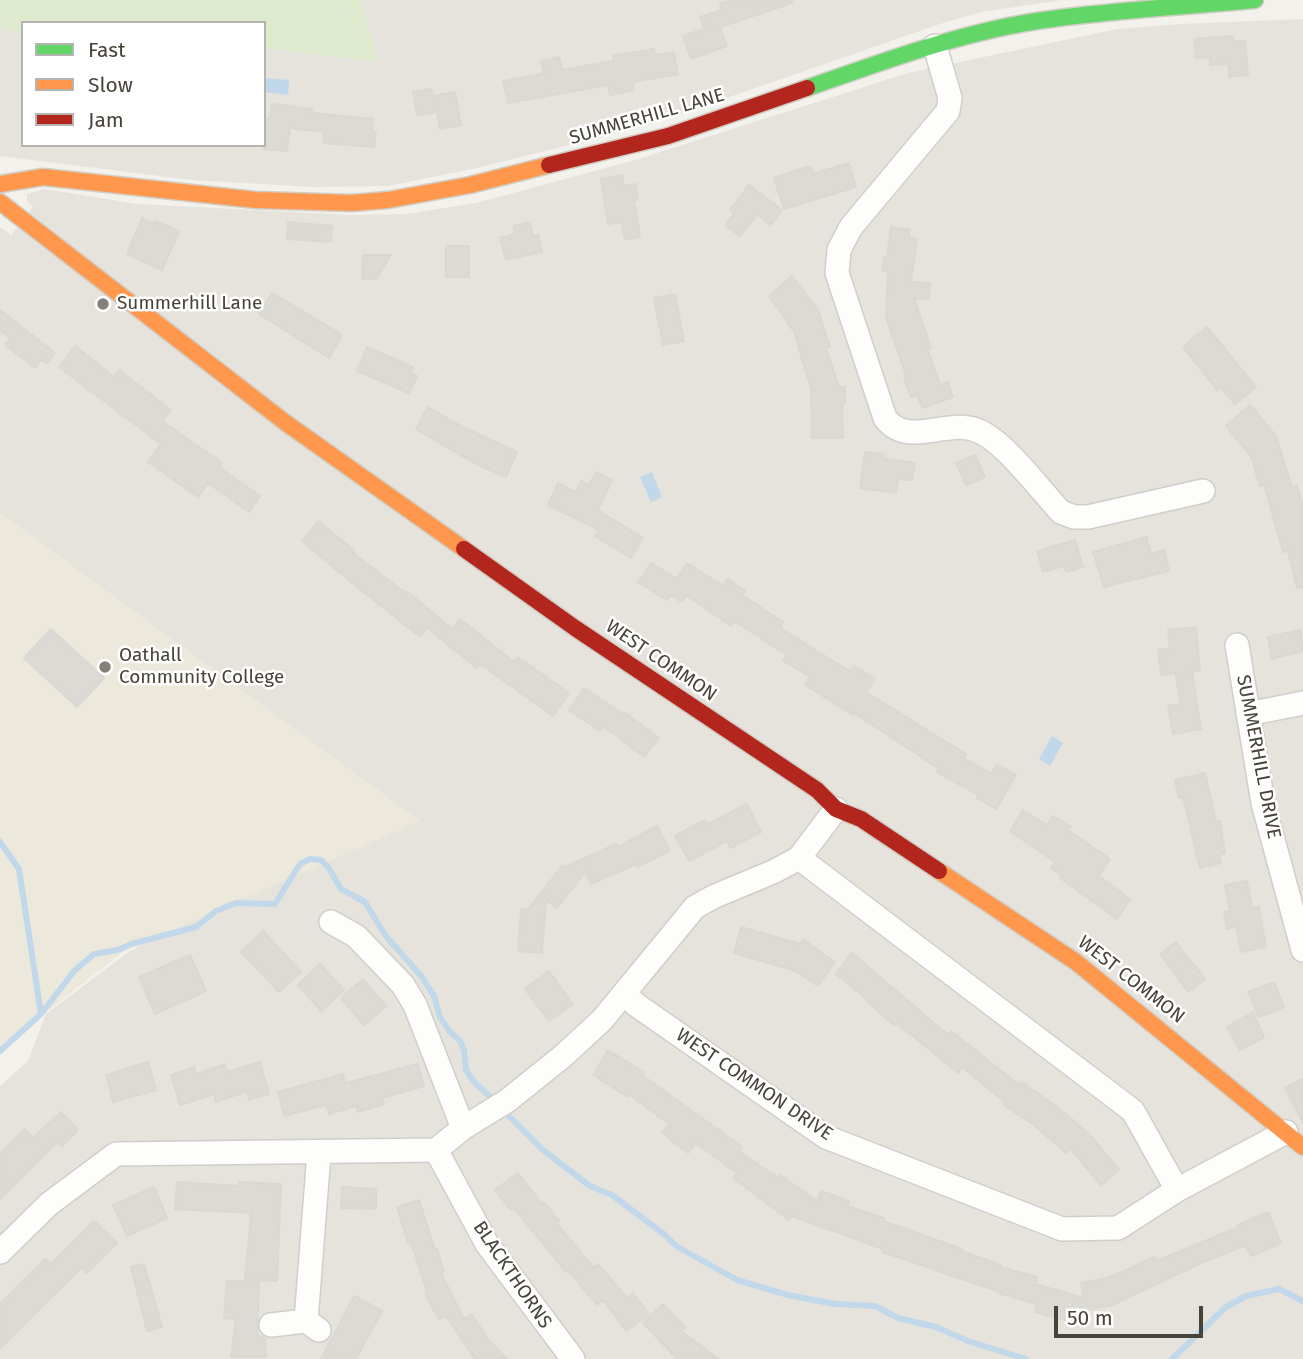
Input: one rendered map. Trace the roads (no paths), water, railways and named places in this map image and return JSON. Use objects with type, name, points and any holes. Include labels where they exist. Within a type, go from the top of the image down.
[{"type":"main road","name":"SUMMERHILL LANE","points":[[0,184],[43,177],[256,200],[352,203],[388,200],[470,185],[668,136],[935,46],[1038,21],[1255,0]]},
{"type":"main road","name":"WEST COMMON","points":[[0,202],[286,423],[575,628],[817,790],[836,809],[861,819],[1076,962],[1294,1140]]},
{"type":"street","points":[[935,46],[950,98],[948,111],[851,227],[839,250],[837,273],[885,418],[890,426],[908,433],[946,426],[978,430],[996,442],[1061,512],[1074,517],[1088,517],[1203,491]]},
{"type":"street","name":"SUMMERHILL DRIVE","points":[[1237,645],[1262,803],[1303,950]]},
{"type":"street","points":[[1248,714],[1303,703]]},
{"type":"street","points":[[0,1252],[49,1204],[116,1154],[436,1150],[463,1128],[499,1106],[563,1056],[602,1020],[695,908],[712,897],[799,858],[836,809]]},
{"type":"street","points":[[799,858],[1133,1111],[1177,1190]]},
{"type":"street","points":[[331,922],[356,936],[403,985],[415,1004],[463,1128]]},
{"type":"street","name":"WEST COMMON DRIVE","points":[[625,993],[635,1003],[826,1138],[1062,1228],[1118,1228],[1177,1190],[1294,1140]]},
{"type":"street","name":"BLACKTHORNS","points":[[436,1150],[487,1244],[573,1359]]},
{"type":"street","points":[[271,1325],[312,1325],[319,1153]]},
{"type":"water","points":[[266,78],[289,80],[288,95],[266,92]]},
{"type":"water","points":[[652,472],[662,497],[651,502],[640,477]]},
{"type":"water","points":[[1052,736],[1063,743],[1050,766],[1039,759]]},
{"type":"waterway","points":[[0,842],[19,869],[41,1014],[0,1051]]},
{"type":"waterway","points":[[41,1014],[75,970],[94,954],[118,950],[196,927],[216,911],[236,903],[275,904],[300,864],[310,859],[321,860],[341,889],[365,902],[385,935],[422,977],[434,996],[440,1017],[460,1041],[466,1070],[474,1082],[496,1102]]},
{"type":"waterway","points":[[503,1110],[543,1150],[590,1186],[612,1195],[676,1246],[737,1280],[788,1295],[835,1304],[875,1306],[898,1318],[936,1327],[968,1341],[1026,1359]]},
{"type":"waterway","points":[[1172,1359],[1226,1307],[1246,1296],[1279,1289],[1303,1301]]},
{"type":"place","name":"Summerhill Lane","points":[[103,304]]},
{"type":"place","name":"Oathall Community College","points":[[105,667]]}]
